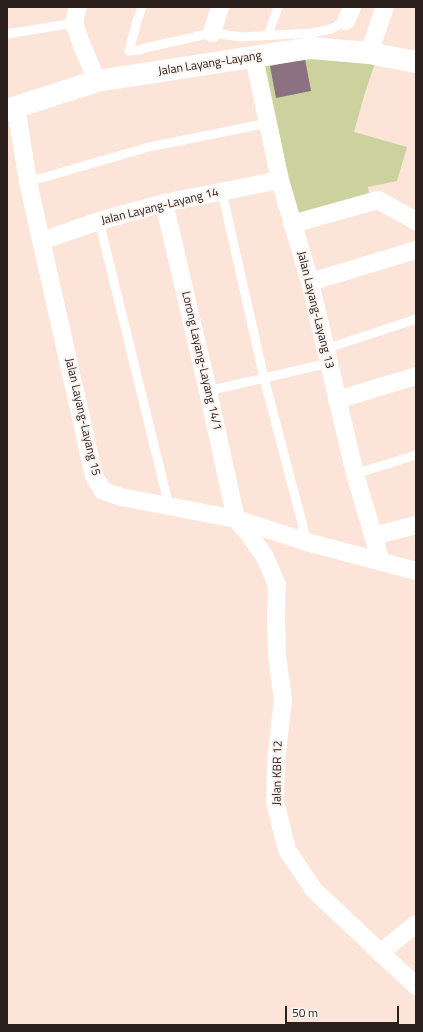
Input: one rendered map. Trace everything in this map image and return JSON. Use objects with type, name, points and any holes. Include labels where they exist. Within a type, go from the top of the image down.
[{"type":"street","points":[[212,33],[220,7]]},
{"type":"street","points":[[369,53],[385,7]]},
{"type":"street","points":[[76,15],[96,81]]},
{"type":"street","name":"Jalan Layang-Layang","points":[[12,109],[96,81],[311,48],[369,53],[416,62]]},
{"type":"street","name":"Jalan Layang-Layang 13","points":[[254,57],[280,180],[310,282],[355,474],[381,562]]},
{"type":"street","name":"Jalan Layang-Layang 15","points":[[12,109],[94,476],[102,491],[121,497],[236,519],[307,542],[416,571]]},
{"type":"street","name":"Jalan Layang-Layang 14","points":[[41,241],[99,221],[164,203],[280,180]]},
{"type":"street","points":[[292,224],[378,200],[416,221]]},
{"type":"street","name":"Lorong Layang-Layang 14/1","points":[[164,203],[208,390],[236,519]]},
{"type":"street","points":[[310,282],[416,250]]},
{"type":"street","points":[[337,400],[416,376]]},
{"type":"street","name":"Jalan KBR 12","points":[[236,519],[249,534],[265,557],[277,585],[277,656],[283,700],[276,761],[275,802],[287,850],[314,890],[416,986]]},
{"type":"street","points":[[373,536],[416,525]]},
{"type":"street","points":[[380,953],[416,924]]},
{"type":"lane","points":[[142,7],[129,51],[212,33],[241,37],[312,33],[331,28],[349,14]]},
{"type":"lane","points":[[268,35],[278,7]]},
{"type":"lane","points":[[7,34],[76,15]]},
{"type":"lane","points":[[28,182],[149,147],[268,122]]},
{"type":"lane","points":[[222,192],[264,378],[307,542]]},
{"type":"lane","points":[[99,221],[169,506]]},
{"type":"lane","points":[[208,390],[264,378],[327,356],[416,319]]},
{"type":"lane","points":[[355,474],[416,455]]},
{"type":"green space","points":[[312,54],[376,60],[354,132],[407,147],[397,181],[368,187],[370,200],[296,220],[260,61]]},
{"type":"building","points":[[305,59],[311,91],[276,98],[270,66]]}]
